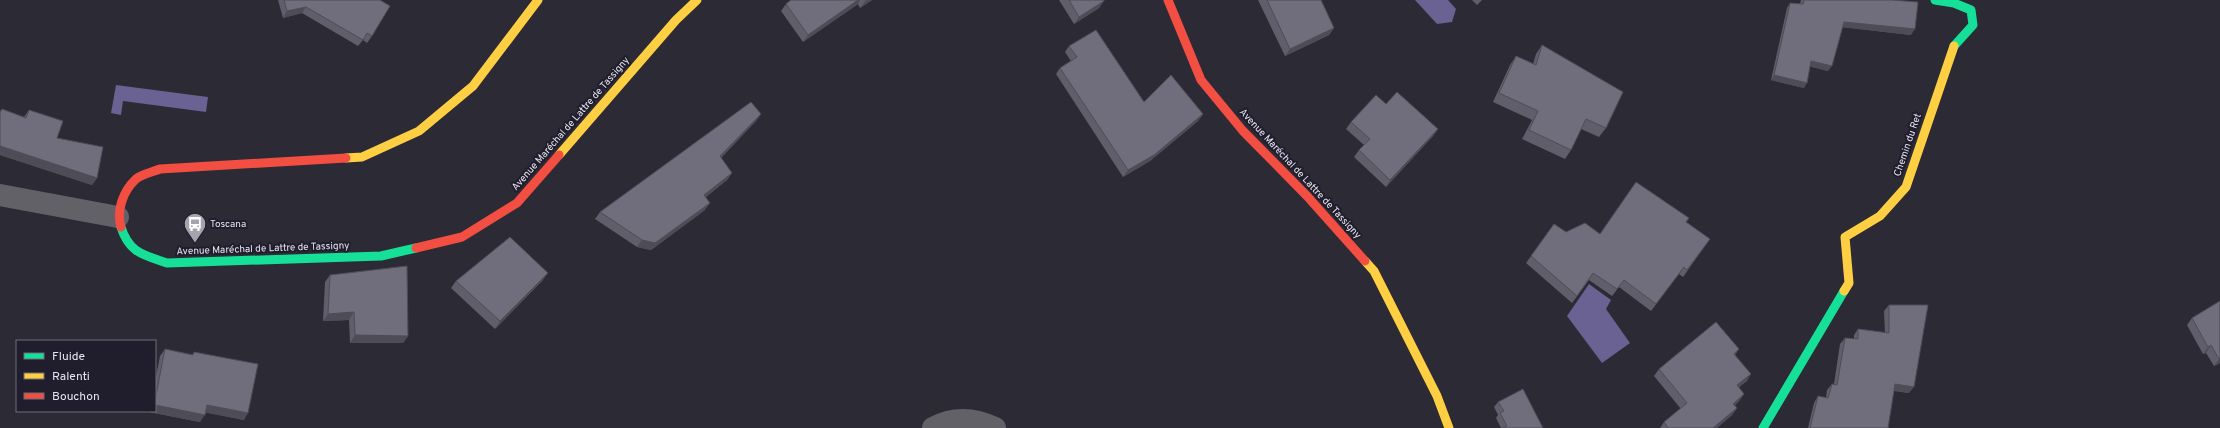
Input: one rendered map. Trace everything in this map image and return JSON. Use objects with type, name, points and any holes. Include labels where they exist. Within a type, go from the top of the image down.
[{"type":"street","points":[[0,195],[118,217],[123,197],[137,178],[160,169],[362,156],[419,131],[473,86],[538,0]]},
{"type":"street","name":"Avenue Maréchal de Lattre de Tassigny","points":[[118,217],[124,237],[137,253],[167,263],[381,256],[462,237],[517,203],[676,20],[697,0]]},
{"type":"street","name":"Avenue Maréchal de Lattre de Tassigny","points":[[1168,0],[1201,80],[1243,131],[1308,196],[1374,271],[1437,396],[1449,428]]},
{"type":"street","name":"Chemin du Ret","points":[[1763,428],[1849,283],[1845,237],[1880,216],[1906,187],[1953,47],[1973,25],[1972,10],[1954,3],[1935,0]]},
{"type":"street","points":[[933,428],[950,421],[980,421],[995,428]]},
{"type":"shaded area","points":[[1415,0],[1448,0],[1456,9],[1452,22],[1437,24]]},
{"type":"shaded area","points":[[116,85],[208,97],[206,112],[123,101],[121,115],[111,113]]},
{"type":"shaded area","points":[[1589,284],[1611,300],[1606,309],[1630,343],[1602,363],[1567,316]]},
{"type":"building","points":[[284,0],[380,0],[390,6],[372,36],[367,33],[363,40],[306,7],[287,11]]},
{"type":"building","points":[[791,0],[858,0],[808,35],[786,4]]},
{"type":"building","points":[[1069,0],[1104,0],[1104,1],[1079,17]]},
{"type":"building","points":[[1267,0],[1321,0],[1334,28],[1290,49]]},
{"type":"building","points":[[1804,0],[1892,0],[1918,2],[1915,29],[1844,22],[1832,66],[1811,61],[1807,83],[1774,75],[1790,3],[1803,4]]},
{"type":"building","points":[[1096,30],[1144,102],[1171,75],[1203,114],[1154,155],[1128,170],[1060,68],[1077,57],[1069,46]]},
{"type":"building","points":[[1542,45],[1623,92],[1606,128],[1586,119],[1571,150],[1529,130],[1538,111],[1499,93],[1516,56],[1536,65]]},
{"type":"building","points":[[1397,92],[1438,129],[1390,180],[1359,150],[1370,139],[1351,122],[1376,95],[1386,104]]},
{"type":"building","points":[[751,102],[761,114],[720,156],[732,173],[704,195],[710,203],[655,243],[642,240],[600,212]]},
{"type":"building","points":[[2,109],[26,118],[29,110],[63,121],[57,138],[103,147],[97,178],[0,146],[0,113]]},
{"type":"building","points":[[1636,182],[1689,218],[1686,222],[1710,239],[1687,270],[1684,267],[1656,304],[1624,280],[1617,289],[1593,273],[1577,296],[1531,256],[1554,224],[1566,232],[1585,223],[1600,234]]},
{"type":"building","points":[[510,237],[548,273],[500,321],[456,281]]},
{"type":"building","points":[[407,266],[408,336],[355,335],[354,312],[328,314],[330,275]]},
{"type":"building","points":[[2220,301],[2219,359],[2211,345],[2208,347],[2192,318]]},
{"type":"building","points":[[1889,305],[1928,305],[1914,387],[1895,384],[1888,428],[1810,428],[1818,396],[1828,398],[1832,384],[1837,385],[1845,338],[1858,339],[1858,329],[1889,333]]},
{"type":"building","points":[[1716,322],[1739,349],[1734,354],[1751,374],[1737,385],[1744,394],[1733,404],[1737,408],[1713,428],[1668,428],[1664,422],[1687,403],[1659,369]]},
{"type":"building","points":[[165,349],[193,355],[194,352],[258,364],[248,413],[207,405],[205,415],[156,405],[156,395]]},
{"type":"building","points":[[1523,389],[1543,428],[1503,428],[1507,426],[1500,413],[1504,411],[1498,402]]},
{"type":"traffic: fast","points":[[1935,0],[1954,3],[1971,10],[1973,25],[1954,46]]},
{"type":"traffic: fast","points":[[121,227],[128,242],[138,252],[167,263],[381,256],[416,248]]},
{"type":"traffic: fast","points":[[1763,428],[1844,291]]},
{"type":"traffic: slow","points":[[346,158],[362,157],[419,131],[473,86],[538,0]]},
{"type":"traffic: slow","points":[[559,155],[676,20],[697,0]]},
{"type":"traffic: slow","points":[[1844,291],[1849,283],[1845,237],[1880,216],[1906,187],[1954,46]]},
{"type":"traffic: slow","points":[[1365,261],[1374,271],[1437,396],[1449,428]]},
{"type":"traffic: jam","points":[[1168,0],[1201,80],[1243,131],[1307,196],[1365,261]]},
{"type":"traffic: jam","points":[[416,248],[462,237],[517,203],[559,155]]},
{"type":"traffic: jam","points":[[121,227],[119,214],[127,189],[138,177],[160,169],[346,158]]},
{"type":"place","name":"Toscana","points":[[195,244]]}]
